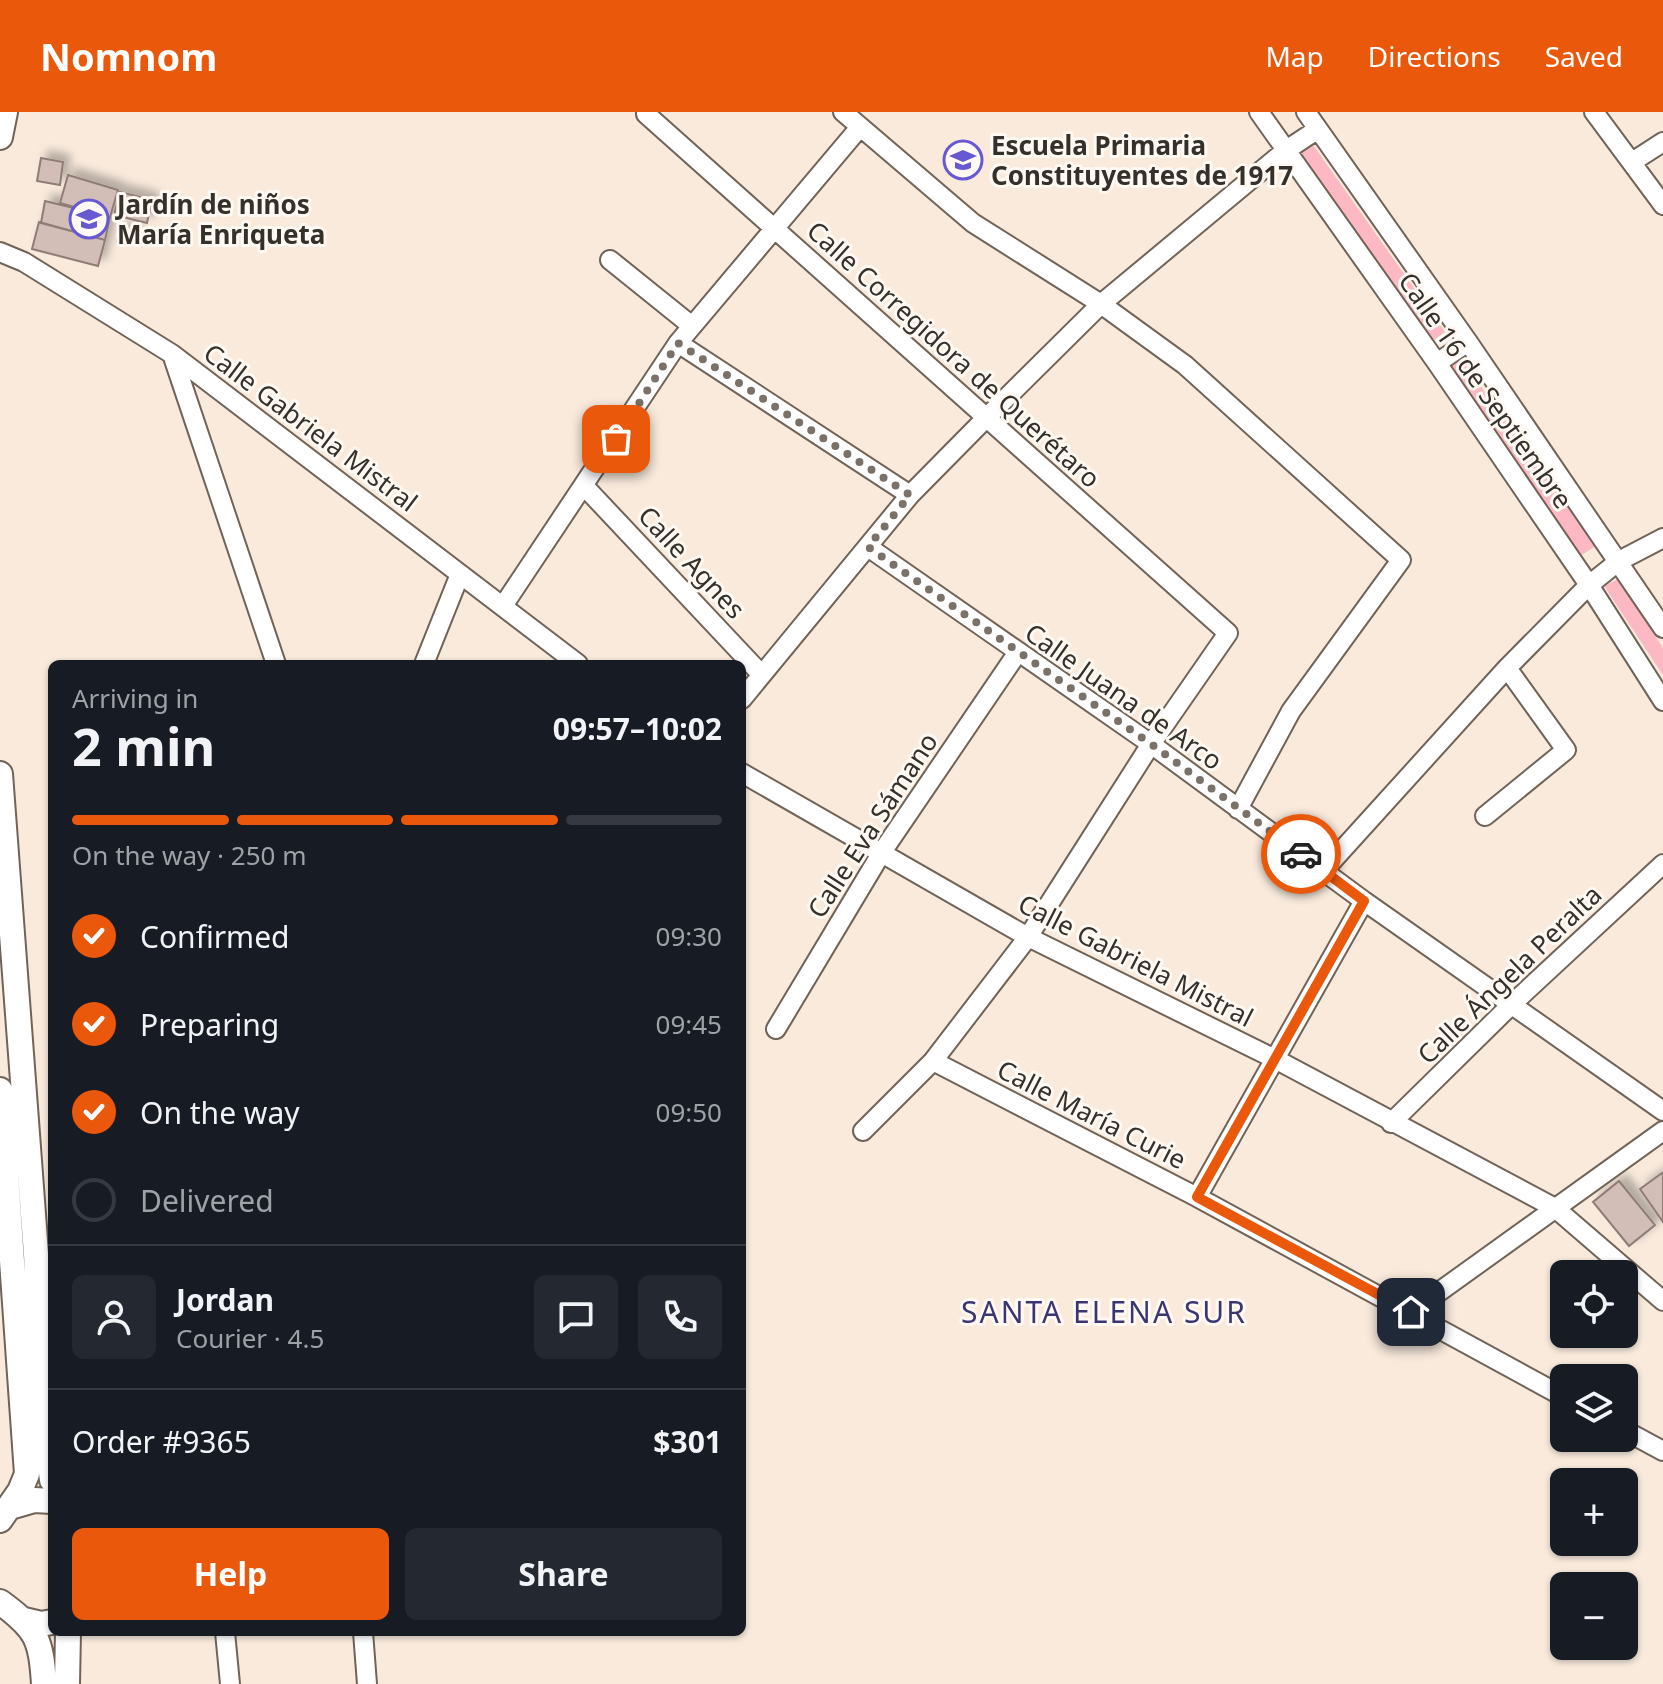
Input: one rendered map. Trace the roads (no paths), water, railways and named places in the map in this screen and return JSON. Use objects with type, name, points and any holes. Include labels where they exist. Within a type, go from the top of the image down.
[{"type":"main road","points":[[0,137],[5,112]]},
{"type":"main road","points":[[0,774],[27,1474],[5,1513]]},
{"type":"main road","points":[[0,1090],[16,1250],[48,1422]]},
{"type":"main road","points":[[5,1513],[34,1500],[48,1501]]},
{"type":"main road","points":[[0,1602],[24,1620],[39,1640],[44,1684]]},
{"type":"main road","points":[[24,1620],[48,1623]]},
{"type":"main road","points":[[67,1684],[68,1636]]},
{"type":"street","points":[[843,112],[973,223],[1101,304],[1185,365],[1401,560],[1291,711],[1238,809]]},
{"type":"street","name":"Calle 16 de Septiembre","points":[[1259,112],[1437,363],[1589,585],[1663,701]]},
{"type":"street","name":"Calle 16 de Septiembre","points":[[1306,112],[1663,628]]},
{"type":"street","points":[[1594,112],[1663,205]]},
{"type":"street","name":"Calle Corregidora de Querétaro","points":[[646,114],[1228,633],[1151,744]]},
{"type":"street","points":[[503,606],[678,343],[860,127]]},
{"type":"street","points":[[746,694],[910,495],[1101,304],[1285,151],[1318,129]]},
{"type":"street","points":[[1632,162],[1663,142]]},
{"type":"street","name":"Calle Gabriela Mistral","points":[[0,252],[24,262],[172,354],[573,660]]},
{"type":"street","points":[[610,260],[692,326]]},
{"type":"street","points":[[1437,363],[1468,342]]},
{"type":"street","points":[[678,343],[910,495]]},
{"type":"street","points":[[172,354],[275,660]]},
{"type":"street","name":"Calle Agnes","points":[[585,487],[761,674]]},
{"type":"street","points":[[1324,870],[1507,668],[1589,585],[1619,561],[1663,538]]},
{"type":"street","name":"Calle Juana de Arco","points":[[868,547],[1151,744],[1364,901],[1663,1111]]},
{"type":"street","points":[[426,660],[460,574]]},
{"type":"street","name":"Calle Eva Sámano","points":[[776,1029],[882,852],[1018,652]]},
{"type":"street","points":[[1485,816],[1566,750],[1507,668]]},
{"type":"street","points":[[863,1131],[933,1061],[1028,937],[1151,744]]},
{"type":"street","name":"Calle Gabriela Mistral","points":[[746,775],[1028,937],[1275,1059],[1555,1208],[1663,1301]]},
{"type":"street","name":"Calle Ángela Peralta","points":[[1391,1123],[1512,1004],[1663,864]]},
{"type":"street","points":[[1197,1197],[1364,901]]},
{"type":"street","name":"Calle María Curie","points":[[933,1061],[1197,1197],[1550,1389]]},
{"type":"street","points":[[1411,1312],[1663,1131]]},
{"type":"street","points":[[1638,1438],[1663,1451]]},
{"type":"street","points":[[225,1636],[230,1684]]},
{"type":"street","points":[[363,1636],[367,1684]]},
{"type":"place","name":"Escuela Primaria Constituyentes de 1917","points":[[963,160]]},
{"type":"place","name":"Jardín de niños María Enriqueta","points":[[89,219]]},
{"type":"district","name":"SANTA ELENA SUR","points":[[1104,1311]]}]
